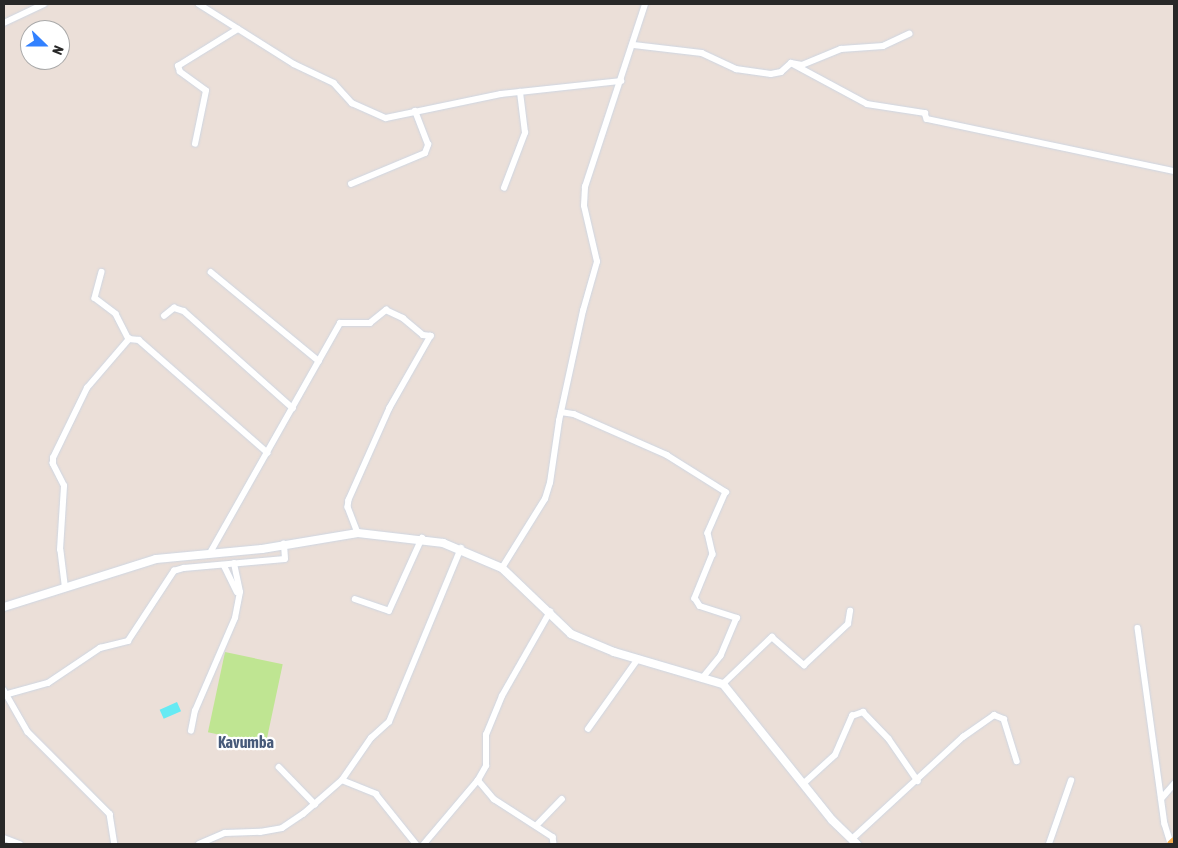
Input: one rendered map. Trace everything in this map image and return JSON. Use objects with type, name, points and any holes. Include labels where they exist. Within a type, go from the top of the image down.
[{"type":"main road","points":[[1171,844],[1174,841]]},
{"type":"street","points":[[4,23],[44,4]]},
{"type":"street","points":[[199,4],[305,70],[334,83],[357,106],[394,119],[415,111],[520,92],[621,80]]},
{"type":"street","points":[[502,568],[545,499],[550,483],[561,412],[583,311],[597,262],[584,206],[585,187],[634,45],[645,4]]},
{"type":"street","points":[[195,144],[205,89],[180,72],[178,66],[238,29]]},
{"type":"street","points":[[791,63],[802,65],[841,48],[883,46],[909,34]]},
{"type":"street","points":[[634,45],[702,53],[736,69],[757,73],[781,72],[791,63]]},
{"type":"street","points":[[791,63],[867,104],[925,113],[927,119],[1174,171]]},
{"type":"street","points":[[504,188],[525,133],[520,92]]},
{"type":"street","points":[[352,184],[425,153],[428,146],[415,111]]},
{"type":"street","points":[[102,272],[95,298],[115,312],[129,339]]},
{"type":"street","points":[[211,272],[319,361]]},
{"type":"street","points":[[164,316],[174,308],[184,311],[293,408]]},
{"type":"street","points":[[210,553],[343,321],[370,323],[384,310],[404,318],[423,335],[431,336],[390,408],[348,500],[348,507],[358,533]]},
{"type":"street","points":[[129,339],[139,340],[268,453]]},
{"type":"street","points":[[65,588],[60,550],[63,481],[53,464],[53,458],[84,393],[129,339]]},
{"type":"street","points":[[561,412],[574,414],[667,455],[726,492],[708,533],[713,554],[695,598],[700,606],[737,618],[722,656],[704,677]]},
{"type":"street","points":[[4,607],[156,559],[358,533],[422,538],[461,548],[502,568],[543,610],[550,612],[557,624],[571,634],[638,659],[704,677],[722,684],[803,784],[855,842],[966,735],[997,714],[1004,719],[1017,761]]},
{"type":"street","points":[[356,599],[389,611],[422,538]]},
{"type":"street","points":[[115,844],[110,814],[28,732],[6,692],[48,683],[100,648],[131,638],[174,571],[285,559],[284,544]]},
{"type":"street","points":[[199,844],[225,833],[272,831],[295,821],[342,780],[371,738],[389,722],[461,548]]},
{"type":"street","points":[[191,731],[195,711],[226,643],[239,599],[239,580],[234,564]]},
{"type":"street","points":[[224,565],[239,599]]},
{"type":"street","points":[[424,844],[478,780],[486,766],[486,736],[502,696],[550,612]]},
{"type":"street","points":[[722,684],[772,637],[804,665],[848,624],[850,612]]},
{"type":"street","points":[[1138,628],[1161,799],[1171,844]]},
{"type":"street","points":[[588,729],[638,659]]},
{"type":"street","points":[[803,784],[835,755],[852,716],[863,712],[889,739],[918,780]]},
{"type":"street","points":[[279,767],[314,804]]},
{"type":"street","points":[[342,780],[376,794],[416,844]]},
{"type":"street","points":[[478,780],[494,799],[553,837],[554,844]]},
{"type":"street","points":[[1049,844],[1071,781]]},
{"type":"street","points":[[1161,799],[1174,784]]},
{"type":"street","points":[[536,826],[562,799]]},
{"type":"street","points":[[4,838],[20,844]]},
{"type":"green space","points":[[225,652],[283,664],[266,744],[208,732]]},
{"type":"water","points":[[177,702],[181,711],[164,719],[160,710]]},
{"type":"district","name":"Kavumba","points":[[246,742]]}]
